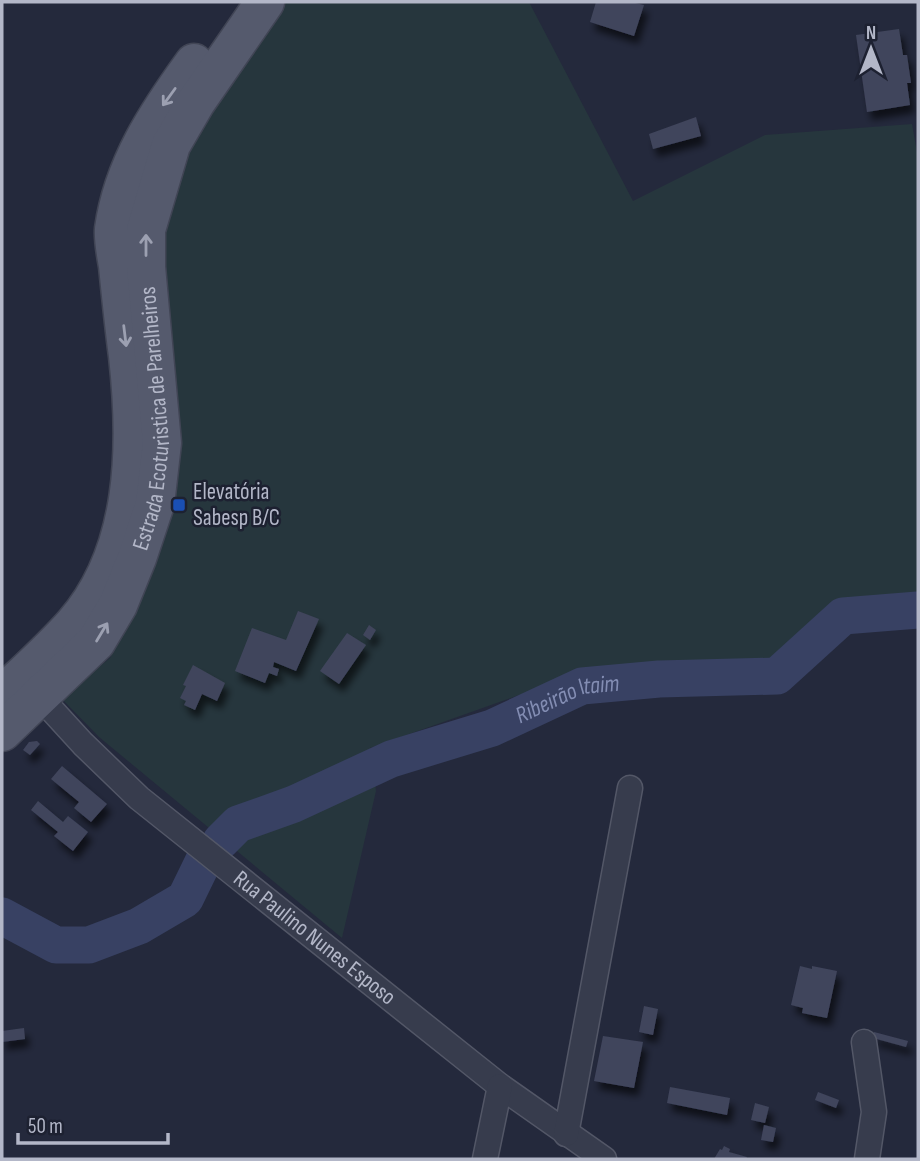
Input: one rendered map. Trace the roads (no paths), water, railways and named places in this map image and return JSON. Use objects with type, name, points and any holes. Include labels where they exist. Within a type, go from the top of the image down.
[{"type":"main road","name":"Estrada Ecoturistica de Parelheiros","points":[[2,695],[75,624],[98,590],[119,545],[128,499],[133,440],[130,378],[114,231],[127,178],[139,147],[159,111],[238,2]]},
{"type":"main road","name":"Estrada Ecoturistica de Parelheiros","points":[[2,732],[96,642],[118,605],[137,558],[155,504],[162,443],[146,267],[146,230],[171,145],[196,102],[264,2]]},
{"type":"main road","points":[[2,711],[19,697],[40,697],[38,682],[64,647],[75,624]]},
{"type":"street","name":"Rua Paulino Nunes Esposo","points":[[40,697],[83,744],[139,798],[500,1086],[604,1159]]},
{"type":"street","points":[[566,1134],[630,788]]},
{"type":"street","points":[[864,1042],[874,1112],[867,1159]]},
{"type":"street","points":[[485,1159],[500,1086]]},
{"type":"waterway","name":"Ribeirão Itaim","points":[[221,841],[238,824],[294,804],[391,759],[492,728],[582,686],[659,679],[777,676],[843,616],[918,610]]},
{"type":"waterway","name":"Ribeirão Itaim","points":[[2,916],[56,945],[89,945],[139,926],[185,899],[204,860]]},
{"type":"place","name":"Elevatória Sabesp B/C","points":[[179,505]]}]
